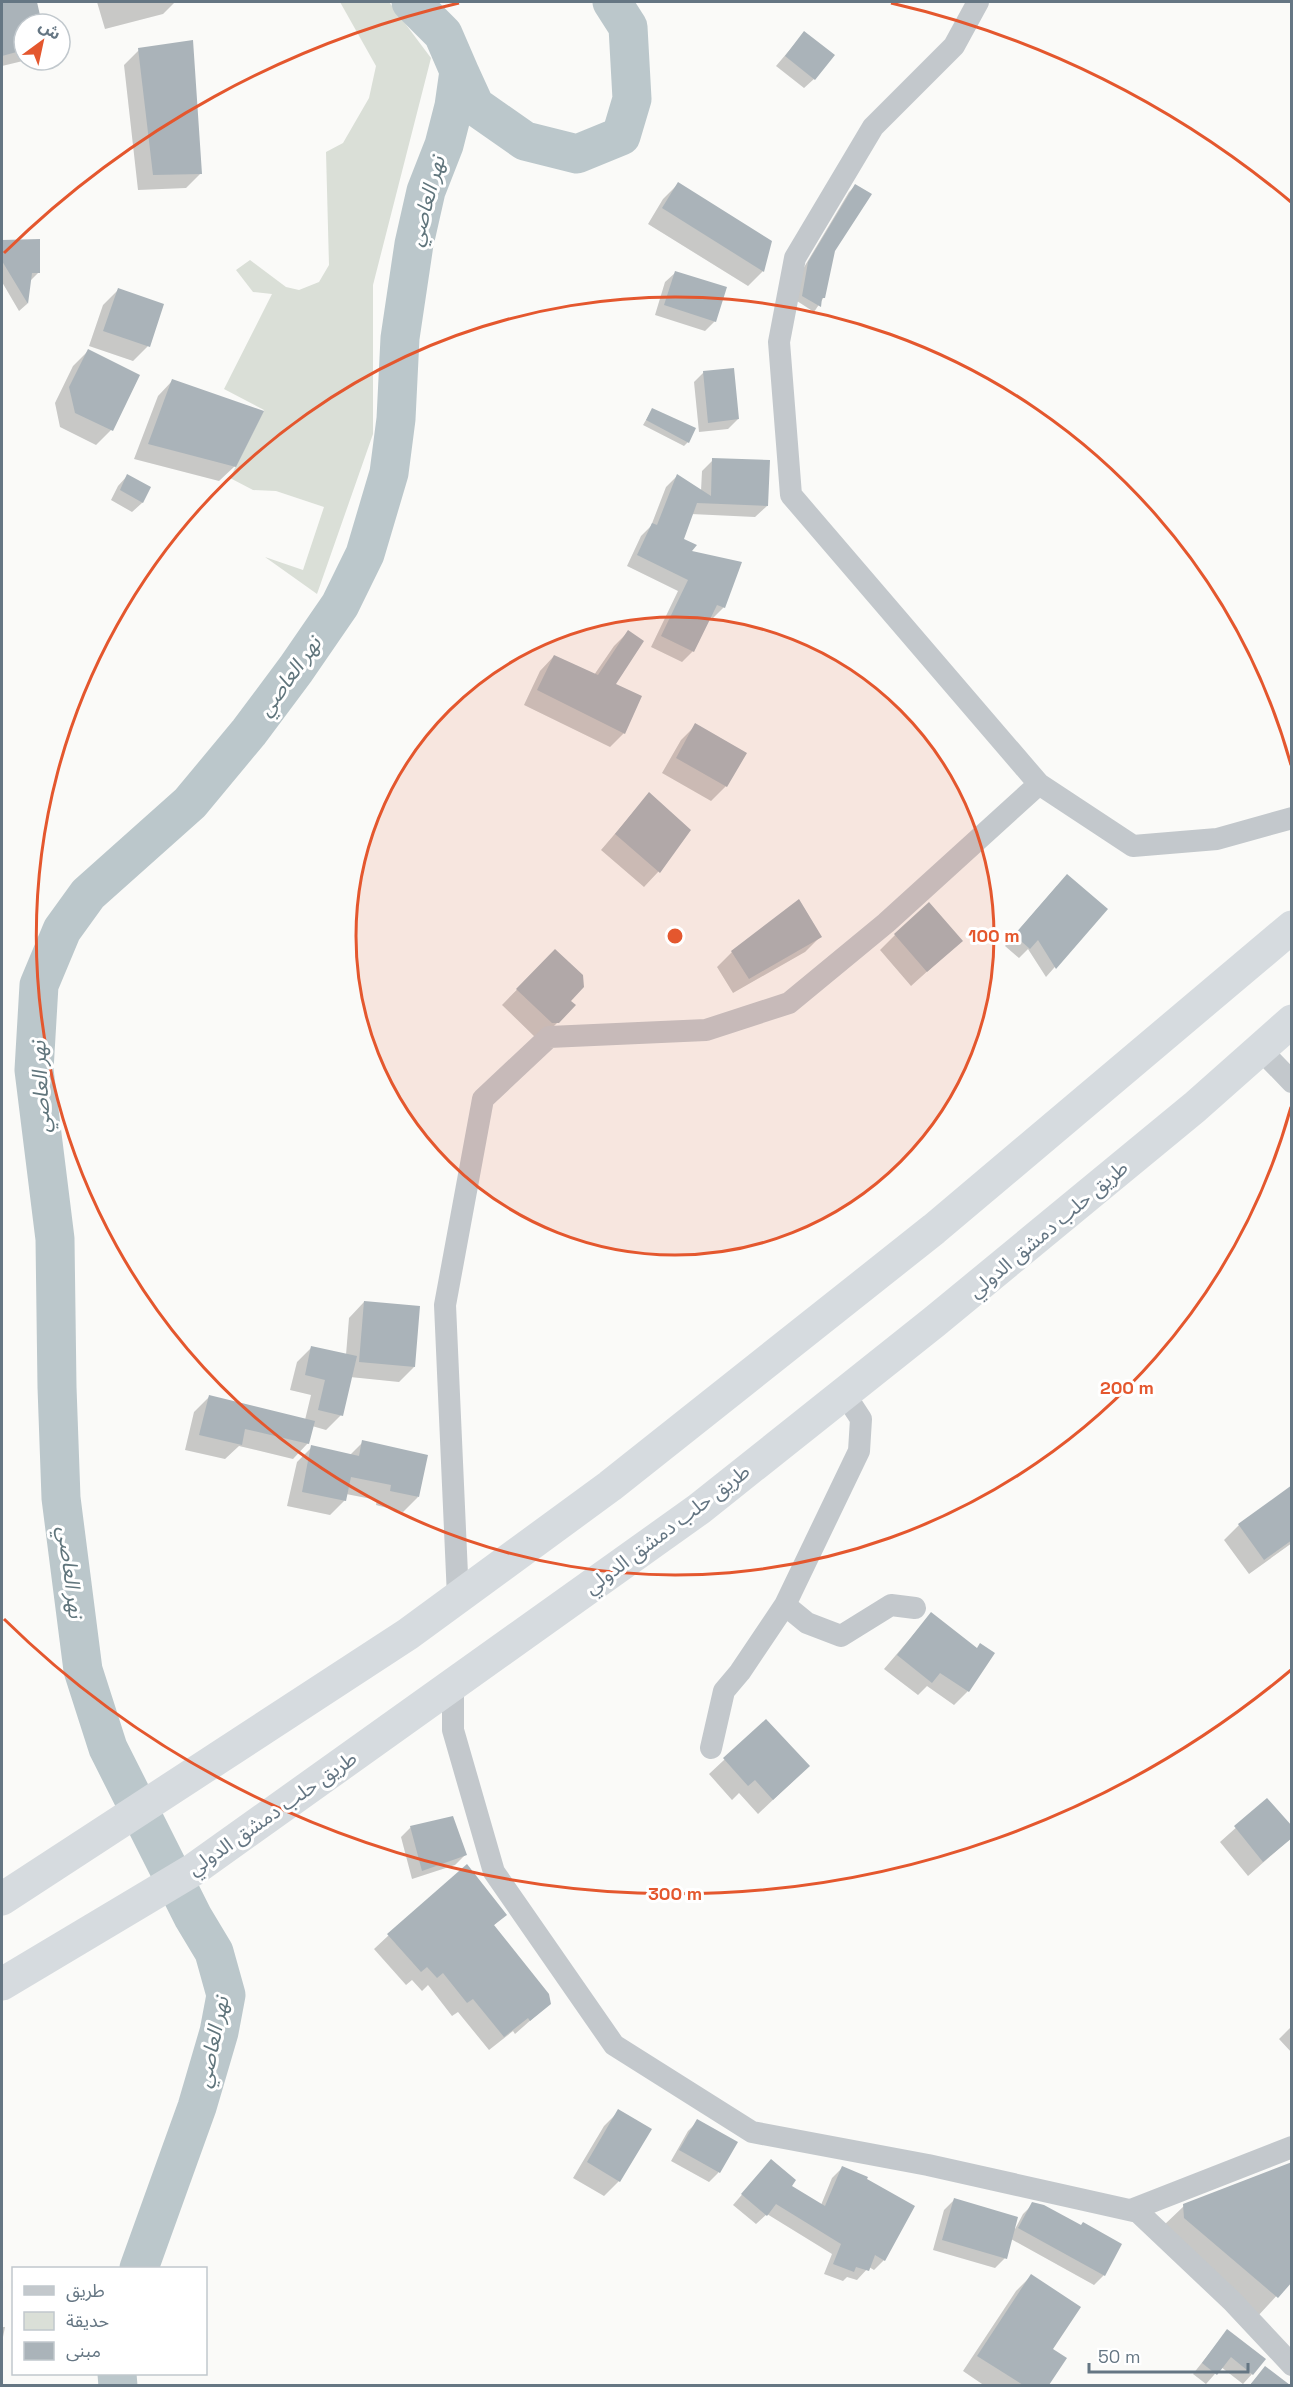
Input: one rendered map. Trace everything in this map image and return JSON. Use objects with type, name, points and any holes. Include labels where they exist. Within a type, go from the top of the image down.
[{"type":"highway","points":[[2,1899],[408,1634],[610,1486],[934,1229],[1292,927]]},
{"type":"highway","name":"طريق حلب دمشق الدولي","points":[[2,1984],[193,1870],[699,1509],[944,1315],[1195,1107],[1292,1021]]},
{"type":"street","points":[[978,2],[954,46],[873,127],[795,258],[779,342],[791,495],[1039,784],[1133,846],[1217,838],[1292,818]]},
{"type":"street","points":[[458,1598],[445,1305],[483,1099],[549,1037],[706,1030],[789,1003],[886,923],[1039,784]]},
{"type":"street","points":[[1260,1049],[1292,1082]]},
{"type":"street","points":[[711,1748],[724,1691],[740,1672],[785,1605],[859,1451],[861,1419],[844,1393]]},
{"type":"street","points":[[785,1605],[807,1623],[841,1636],[891,1605],[915,1608]]},
{"type":"street","points":[[453,1684],[453,1730],[494,1872],[614,2045],[752,2132],[928,2165],[1138,2212],[1232,2301],[1292,2365]]},
{"type":"street","points":[[1131,2211],[1292,2147]]},
{"type":"green space","points":[[340,2],[389,2],[431,58],[373,285],[373,434],[317,594],[265,557],[303,570],[324,507],[276,491],[253,490],[230,478],[264,410],[224,389],[272,294],[253,292],[236,270],[250,260],[286,287],[299,290],[319,282],[329,265],[326,152],[343,143],[369,98],[376,66]]},
{"type":"building","points":[[2,2],[37,2],[39,12],[12,12],[12,53],[2,56]]},
{"type":"building","points":[[804,31],[835,55],[815,80],[785,56]]},
{"type":"building","points":[[193,40],[202,174],[153,175],[138,48]]},
{"type":"building","points":[[678,182],[772,241],[764,272],[662,208]]},
{"type":"building","points":[[855,184],[872,194],[835,251],[821,307],[802,296],[808,262]]},
{"type":"building","points":[[40,239],[40,273],[32,273],[28,304],[2,261],[2,240]]},
{"type":"building","points":[[675,271],[727,287],[716,322],[664,305]]},
{"type":"building","points":[[118,288],[164,304],[150,347],[103,331]]},
{"type":"building","points":[[88,349],[140,375],[113,431],[75,413],[69,387]]},
{"type":"building","points":[[734,368],[739,419],[708,423],[703,371]]},
{"type":"building","points":[[172,379],[264,411],[236,467],[148,444]]},
{"type":"building","points":[[652,408],[696,428],[689,443],[646,420]]},
{"type":"building","points":[[712,458],[770,460],[768,506],[697,503],[684,539],[697,545],[692,551],[742,562],[725,608],[717,605],[694,652],[661,636],[688,580],[637,555],[652,523],[657,525],[677,474],[711,496]]},
{"type":"building","points":[[127,474],[151,487],[143,503],[120,490]]},
{"type":"building","points":[[628,630],[644,641],[616,684],[642,696],[625,734],[537,690],[554,655],[598,675]]},
{"type":"building","points":[[695,723],[747,753],[727,787],[676,758]]},
{"type":"building","points":[[649,792],[691,830],[660,873],[615,834]]},
{"type":"building","points":[[1067,874],[1108,909],[1056,969],[1038,940],[1030,949],[1014,935]]},
{"type":"building","points":[[799,899],[822,937],[749,979],[731,951]]},
{"type":"building","points":[[929,902],[963,941],[927,972],[894,934]]},
{"type":"building","points":[[555,949],[583,975],[584,987],[571,1001],[576,1005],[559,1023],[552,1023],[516,989]]},
{"type":"building","points":[[364,1301],[420,1306],[415,1367],[359,1362]]},
{"type":"building","points":[[311,1346],[357,1356],[343,1416],[318,1410],[325,1380],[305,1375]]},
{"type":"building","points":[[209,1395],[315,1421],[309,1444],[245,1429],[242,1445],[199,1435]]},
{"type":"building","points":[[362,1440],[428,1455],[419,1497],[390,1491],[391,1485],[351,1477],[346,1501],[302,1492],[311,1445],[359,1456]]},
{"type":"building","points":[[1292,1485],[1292,1540],[1264,1560],[1238,1524]]},
{"type":"building","points":[[931,1612],[977,1648],[980,1643],[995,1653],[969,1692],[940,1673],[932,1683],[897,1655]]},
{"type":"building","points":[[766,1719],[810,1766],[773,1800],[755,1780],[748,1786],[723,1758]]},
{"type":"building","points":[[1267,1798],[1292,1826],[1292,1838],[1263,1862],[1234,1826]]},
{"type":"building","points":[[453,1816],[467,1855],[422,1871],[410,1826]]},
{"type":"building","points":[[467,1864],[507,1915],[494,1925],[549,1994],[551,2004],[530,2021],[528,2018],[504,2037],[473,1999],[467,2003],[443,1973],[437,1978],[427,1967],[421,1972],[387,1934]]},
{"type":"building","points":[[618,2109],[652,2129],[620,2182],[587,2162]]},
{"type":"building","points":[[697,2119],[738,2142],[720,2173],[679,2150]]},
{"type":"building","points":[[771,2159],[796,2180],[792,2186],[825,2206],[842,2166],[868,2177],[867,2179],[915,2206],[885,2261],[875,2255],[869,2271],[856,2267],[854,2272],[833,2264],[841,2244],[776,2204],[767,2216],[741,2194]]},
{"type":"building","points":[[1292,2162],[1292,2282],[1278,2298],[1184,2218],[1183,2204]]},
{"type":"building","points":[[954,2198],[1018,2217],[1007,2259],[942,2240]]},
{"type":"building","points":[[1032,2202],[1044,2205],[1081,2225],[1083,2222],[1122,2244],[1105,2276],[1018,2228]]},
{"type":"building","points":[[1031,2274],[1081,2307],[1053,2349],[1067,2358],[1049,2385],[1023,2385],[977,2356]]},
{"type":"building","points":[[1227,2329],[1266,2359],[1253,2375],[1231,2357],[1217,2375],[1202,2363]]},
{"type":"building","points":[[1265,2366],[1290,2385],[1250,2385]]},
{"type":"waterway","name":"نهر العاصي","points":[[139,2267],[197,2107],[219,2032],[226,1995],[214,1952],[193,1917],[108,1748],[83,1670],[61,1498],[55,1239],[34,1070],[39,985],[62,930],[88,894],[190,803],[249,732],[340,605],[365,554],[389,473],[396,419],[400,338],[414,244],[426,191],[444,145],[454,106],[459,71],[443,34],[411,2]]},
{"type":"waterway","points":[[459,71],[475,106],[525,141],[577,154],[621,136],[632,99],[628,27],[612,2]]},
{"type":"waterway","name":"نهر العاصي","points":[[117,2375],[118,2386]]}]
